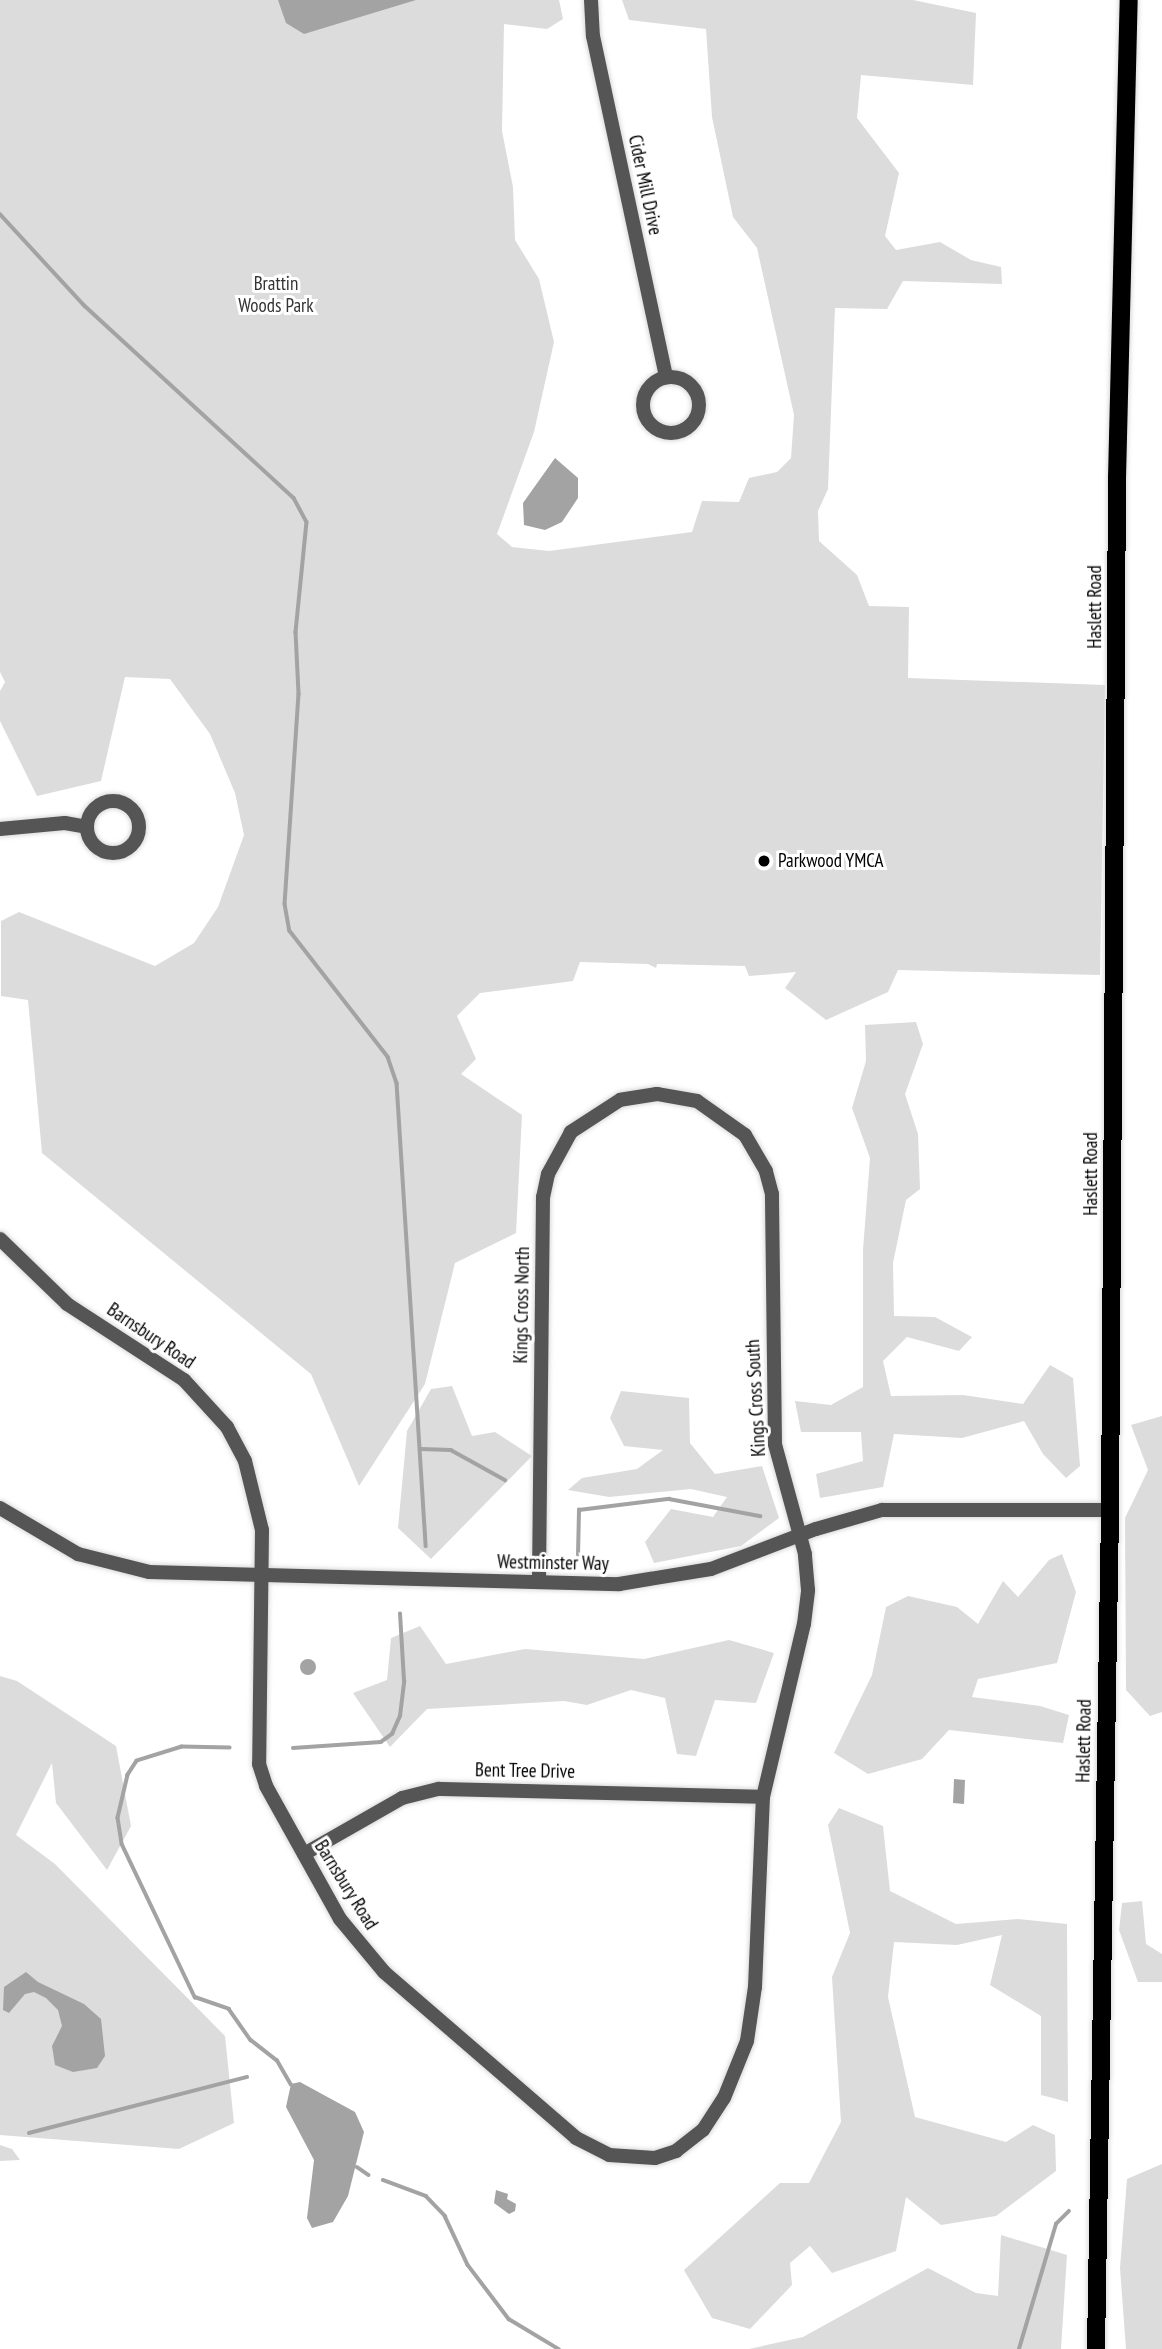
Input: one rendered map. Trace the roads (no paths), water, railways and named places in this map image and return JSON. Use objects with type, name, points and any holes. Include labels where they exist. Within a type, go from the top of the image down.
[{"type":"main road","name":"Haslett Road","points":[[1096,2349],[1110,1510],[1117,478],[1129,0]]},
{"type":"street","name":"Cider Mill Drive","points":[[591,0],[593,36],[666,377]]},
{"type":"street","points":[[666,377],[692,385],[700,401],[696,419],[681,431],[655,428],[644,412],[650,386],[666,377]]},
{"type":"street","points":[[0,829],[65,823],[87,827]]},
{"type":"street","name":"Kings Cross South","points":[[657,1094],[714,1110],[745,1135],[766,1171],[773,1218],[775,1444],[800,1536],[808,1590],[804,1624],[762,1797]]},
{"type":"street","name":"Kings Cross North","points":[[539,1582],[543,1197],[548,1174],[571,1132],[588,1118],[620,1100],[657,1094]]},
{"type":"street","name":"Barnsbury Road","points":[[0,1239],[67,1304],[184,1380],[227,1427],[256,1494],[262,1530],[259,1763],[340,1919],[384,1972],[576,2138],[609,2155],[645,2159],[676,2151],[703,2130],[742,2058],[755,1987],[762,1797]]},
{"type":"street","name":"Westminster Way","points":[[0,1508],[54,1543],[100,1562],[179,1576],[619,1584],[677,1577],[882,1510],[1110,1510]]},
{"type":"street","name":"Bent Tree Drive","points":[[304,1854],[402,1798],[439,1789],[762,1797]]},
{"type":"waterway","points":[[0,214],[84,305],[294,498],[307,522],[296,632],[299,694],[285,904],[290,931],[388,1057],[397,1083],[426,1546]]},
{"type":"waterway","points":[[421,1449],[451,1450],[505,1480]]},
{"type":"waterway","points":[[578,1555],[579,1510],[669,1499],[760,1516]]},
{"type":"waterway","points":[[293,1748],[381,1742],[392,1734],[400,1716],[404,1681],[400,1614]]},
{"type":"waterway","points":[[230,1748],[182,1747],[137,1761],[128,1775],[118,1818],[122,1844],[195,1997],[229,2009],[251,2040],[277,2060],[291,2084]]},
{"type":"waterway","points":[[29,2133],[247,2077]]},
{"type":"waterway","points":[[357,2167],[369,2175]]},
{"type":"waterway","points":[[383,2180],[426,2196],[445,2216],[468,2265],[509,2319],[559,2349]]},
{"type":"waterway","points":[[1019,2349],[1056,2224],[1069,2211]]},
{"type":"place","name":"Parkwood YMCA","points":[[764,861]]},
{"type":"park label","name":"Brattin Woods Park","points":[[276,295]]}]
